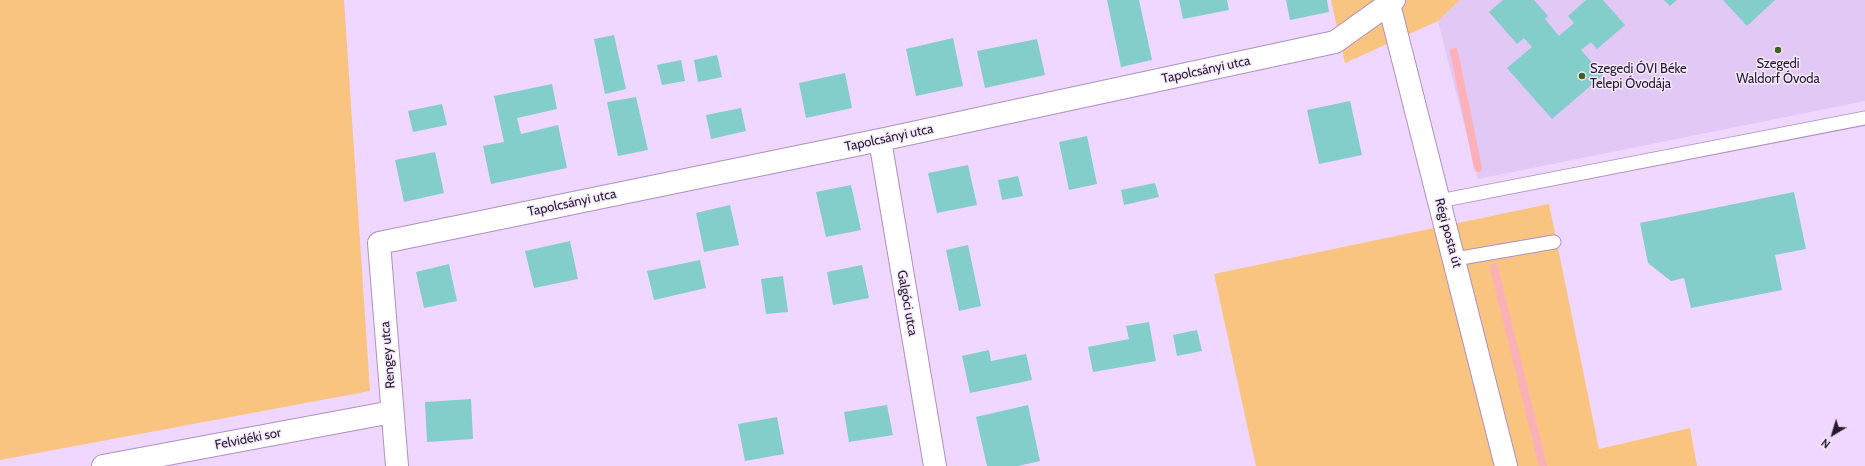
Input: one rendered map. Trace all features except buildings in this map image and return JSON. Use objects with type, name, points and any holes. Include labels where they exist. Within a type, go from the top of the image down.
[{"type":"street","name":"Tapolcsányi utca","points":[[379,243],[880,140],[1335,42],[1390,2]]},
{"type":"street","name":"Régi posta út","points":[[1390,2],[1506,466]]},
{"type":"street","name":"Galgóci utca","points":[[880,140],[935,466]]},
{"type":"street","name":"Rengey utca","points":[[379,243],[397,466]]},
{"type":"street","name":"Felvidéki sor","points":[[103,466],[392,412]]},
{"type":"lane","points":[[1439,201],[1865,118]]},
{"type":"lane","points":[[1455,259],[1554,242]]},
{"type":"shaded area","points":[[0,0],[344,0],[370,391],[0,460]]},
{"type":"shaded area","points":[[1331,0],[1460,0],[1438,21],[1345,63]]},
{"type":"shaded area","name":"Szegedi ÓVI Béke Telepi Óvodája","points":[[1460,0],[1865,0],[1865,101],[1478,179],[1438,21]]},
{"type":"shaded area","points":[[1549,204],[1599,449],[1690,428],[1697,466],[1256,466],[1214,274]]},
{"type":"waterway","points":[[1454,52],[1478,168]]},
{"type":"waterway","points":[[1494,268],[1543,466]]},
{"type":"place","name":"Szegedi Waldorf Óvoda","points":[[1778,50]]},
{"type":"place","name":"Szegedi ÓVI Béke Telepi Óvodája","points":[[1582,76]]}]
